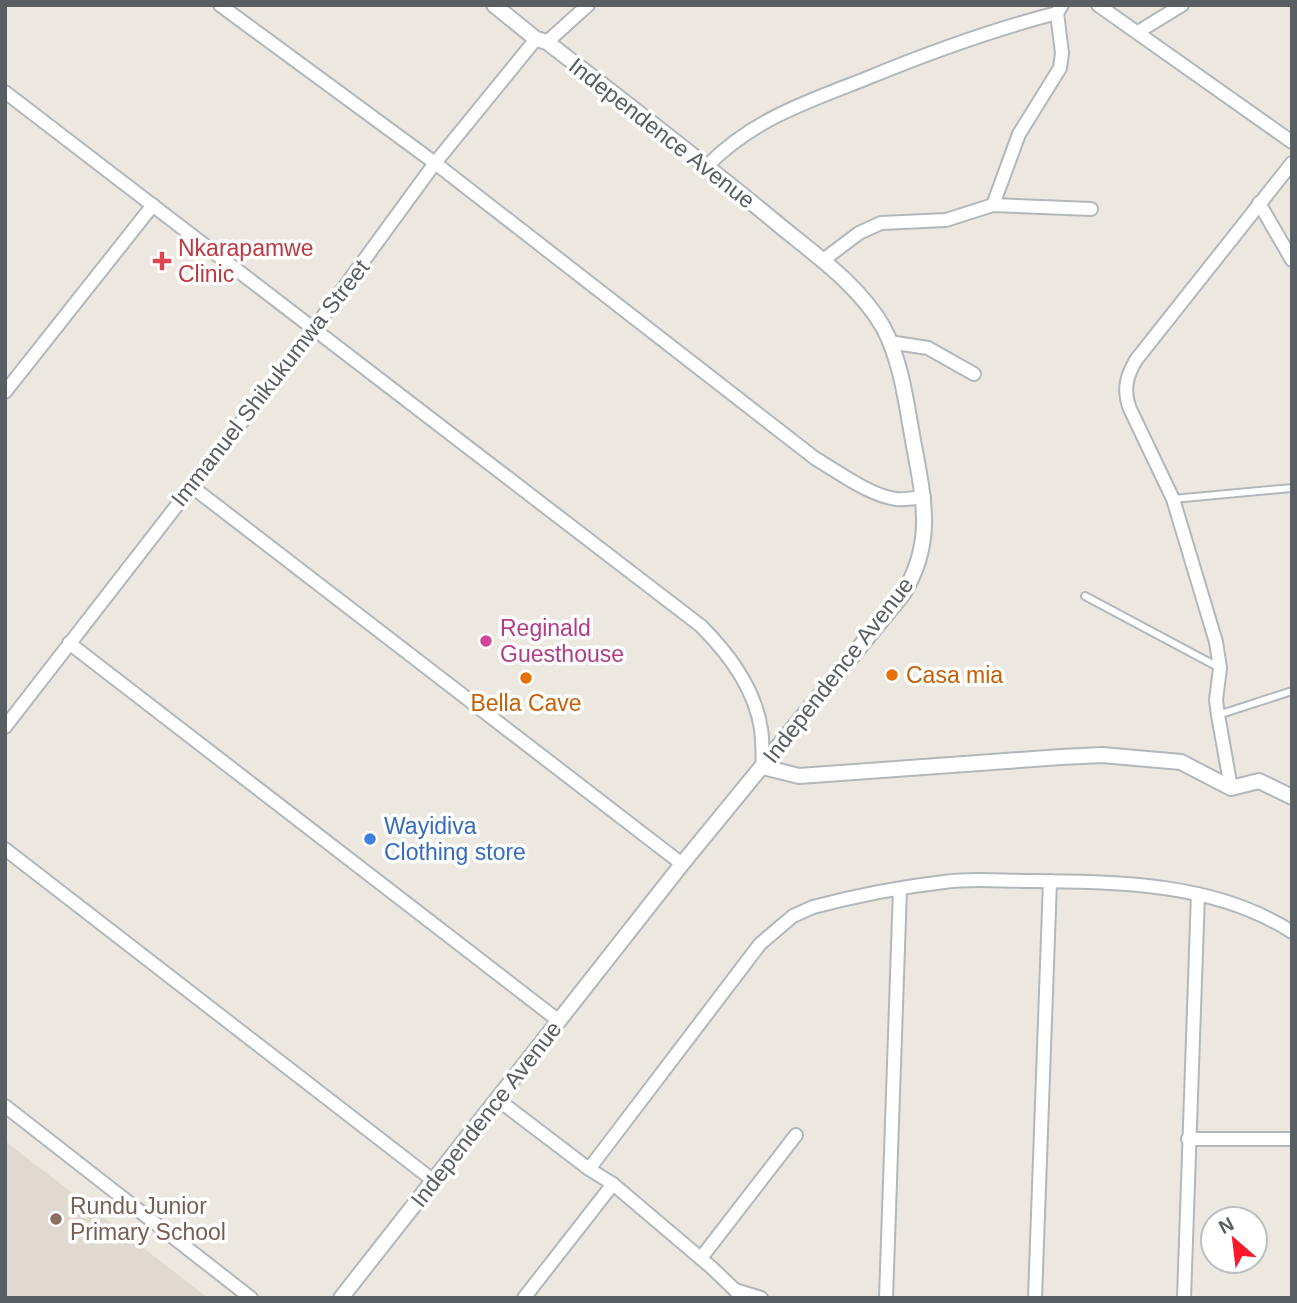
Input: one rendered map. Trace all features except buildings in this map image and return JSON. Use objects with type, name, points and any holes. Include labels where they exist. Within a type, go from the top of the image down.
[{"type":"street","points":[[220,5],[435,163],[816,459],[867,488],[891,498],[905,500],[924,497]]},
{"type":"street","name":"Independence Avenue","points":[[341,1298],[682,864],[903,594],[916,570],[923,547],[924,497],[900,374],[889,342],[870,308],[822,261],[707,166],[494,5]]},
{"type":"street","name":"Immanuel Shikukumwa Street","points":[[5,727],[313,330],[435,163],[541,41],[588,5]]},
{"type":"street","points":[[1098,5],[1292,142]]},
{"type":"street","points":[[1138,32],[1182,5]]},
{"type":"street","points":[[707,166],[740,136],[778,115],[961,40],[1060,9],[1060,68],[1019,134],[993,205]]},
{"type":"street","points":[[5,92],[701,626],[727,656],[747,689],[761,728],[762,767],[799,776],[1102,755],[1181,762],[1231,788],[1259,781],[1292,797]]},
{"type":"street","points":[[1231,788],[1216,700],[1220,668],[1216,642],[1173,499],[1125,398],[1127,378],[1136,360],[1292,163]]},
{"type":"street","points":[[1259,203],[1292,260]]},
{"type":"street","points":[[5,392],[153,205]]},
{"type":"street","points":[[822,261],[844,243],[881,223],[946,219],[993,205],[1091,209]]},
{"type":"street","points":[[889,342],[928,348],[974,374]]},
{"type":"street","points":[[191,486],[682,864]]},
{"type":"street","points":[[69,643],[559,1021]]},
{"type":"street","points":[[5,849],[434,1181]]},
{"type":"street","points":[[589,1169],[760,944],[793,916],[813,907],[946,881],[1127,884],[1198,894],[1258,914],[1292,932]]},
{"type":"street","points":[[1035,1298],[1050,881]]},
{"type":"street","points":[[886,1298],[900,889]]},
{"type":"street","points":[[1184,1298],[1198,894]]},
{"type":"street","points":[[497,1099],[613,1184],[701,1258],[738,1294],[761,1298]]},
{"type":"street","points":[[5,1106],[251,1298]]},
{"type":"street","points":[[701,1258],[796,1135]]},
{"type":"street","points":[[1188,1139],[1292,1139]]},
{"type":"street","points":[[524,1298],[613,1184]]},
{"type":"lane","points":[[1173,499],[1292,488]]},
{"type":"lane","points":[[1085,596],[1220,668]]},
{"type":"lane","points":[[1218,715],[1292,691]]},
{"type":"shaded area","name":"Rundu Junior Primary School","points":[[5,1141],[208,1298],[5,1298]]},
{"type":"place","name":"Nkarapamwe Clinic","points":[[162,261]]},
{"type":"place","name":"Reginald Guesthouse","points":[[486,641]]},
{"type":"place","name":"Casa mia","points":[[892,675]]},
{"type":"place","name":"Bella Cave","points":[[526,678]]},
{"type":"place","name":"Wayidiva Clothing store","points":[[370,839]]},
{"type":"place","name":"Rundu Junior Primary School","points":[[56,1219]]}]
